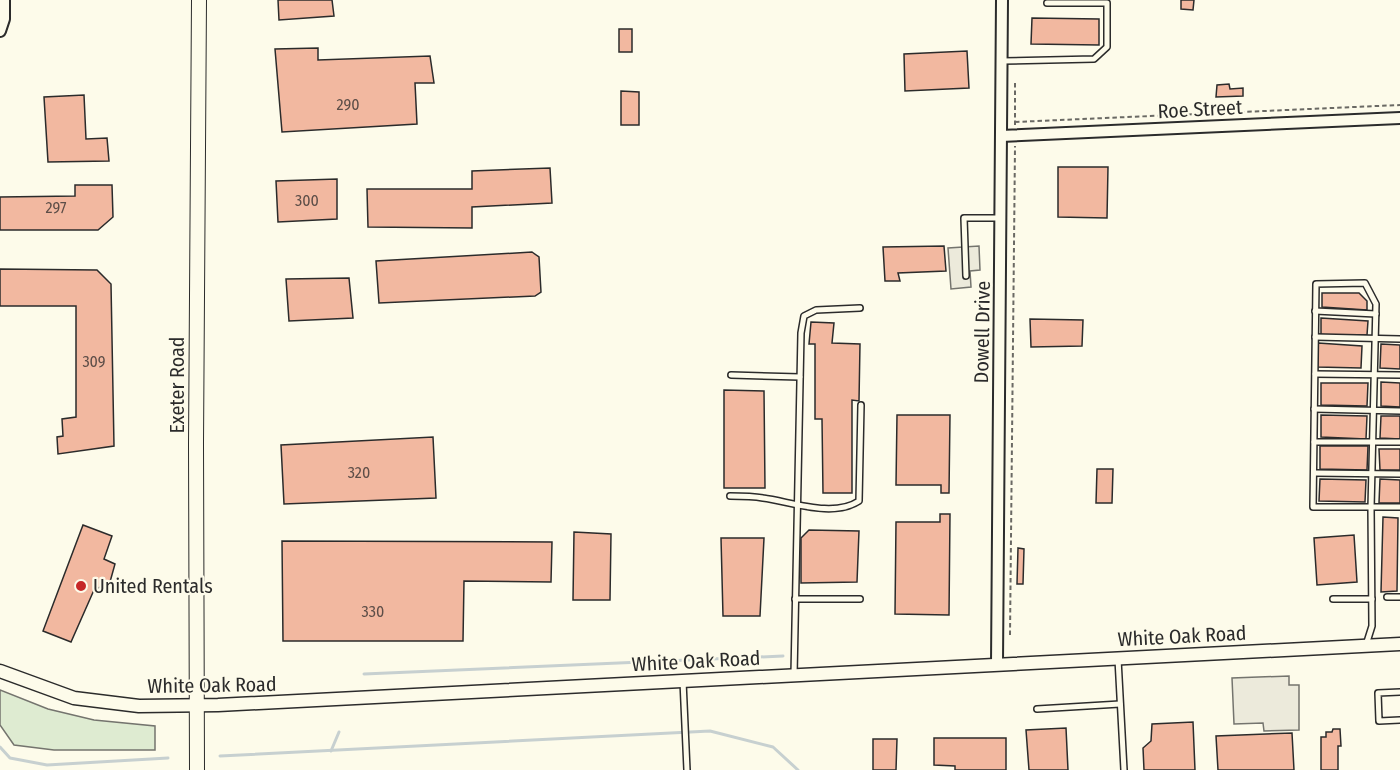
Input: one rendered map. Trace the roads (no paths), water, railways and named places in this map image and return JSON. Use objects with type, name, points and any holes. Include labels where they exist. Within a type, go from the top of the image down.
[{"type":"main road","name":"Exeter Road","points":[[197,770],[199,0]]},
{"type":"street","points":[[0,31],[4,19],[4,0]]},
{"type":"street","name":"Dowell Drive","points":[[996,664],[1002,0]]},
{"type":"street","name":"Roe Street","points":[[1001,136],[1400,118]]},
{"type":"street","name":"White Oak Road","points":[[0,671],[74,698],[139,706],[197,706],[1400,644]]},
{"type":"lane","points":[[1002,61],[1094,59],[1107,47],[1107,3],[1047,3]]},
{"type":"lane","points":[[966,276],[964,218],[1000,218]]},
{"type":"lane","points":[[1365,646],[1372,627],[1371,508],[1376,304],[1365,283],[1316,284],[1313,507],[1371,508],[1400,507]]},
{"type":"lane","points":[[794,675],[801,333],[804,316],[816,310],[860,308]]},
{"type":"lane","points":[[1315,311],[1376,314]]},
{"type":"lane","points":[[1315,337],[1400,339]]},
{"type":"lane","points":[[1315,374],[1400,375]]},
{"type":"lane","points":[[731,375],[800,377]]},
{"type":"lane","points":[[730,496],[763,498],[798,506],[849,508],[859,501],[861,405]]},
{"type":"lane","points":[[1314,409],[1400,411]]},
{"type":"lane","points":[[1314,442],[1400,442]]},
{"type":"lane","points":[[1314,473],[1400,474]]},
{"type":"lane","points":[[1387,597],[1400,597]]},
{"type":"lane","points":[[795,599],[860,599]]},
{"type":"lane","points":[[1333,599],[1372,599]]},
{"type":"lane","points":[[1118,658],[1124,770]]},
{"type":"lane","points":[[683,681],[687,770]]},
{"type":"lane","points":[[1400,692],[1378,693],[1379,721],[1400,720]]},
{"type":"lane","points":[[1037,709],[1120,704]]},
{"type":"waterway","points":[[364,674],[783,656]]},
{"type":"waterway","points":[[220,756],[710,731],[773,747],[798,770]]},
{"type":"waterway","points":[[331,751],[339,732]]},
{"type":"waterway","points":[[0,747],[10,758],[47,765],[168,758]]},
{"type":"place","name":"United Rentals","points":[[81,586]]}]
